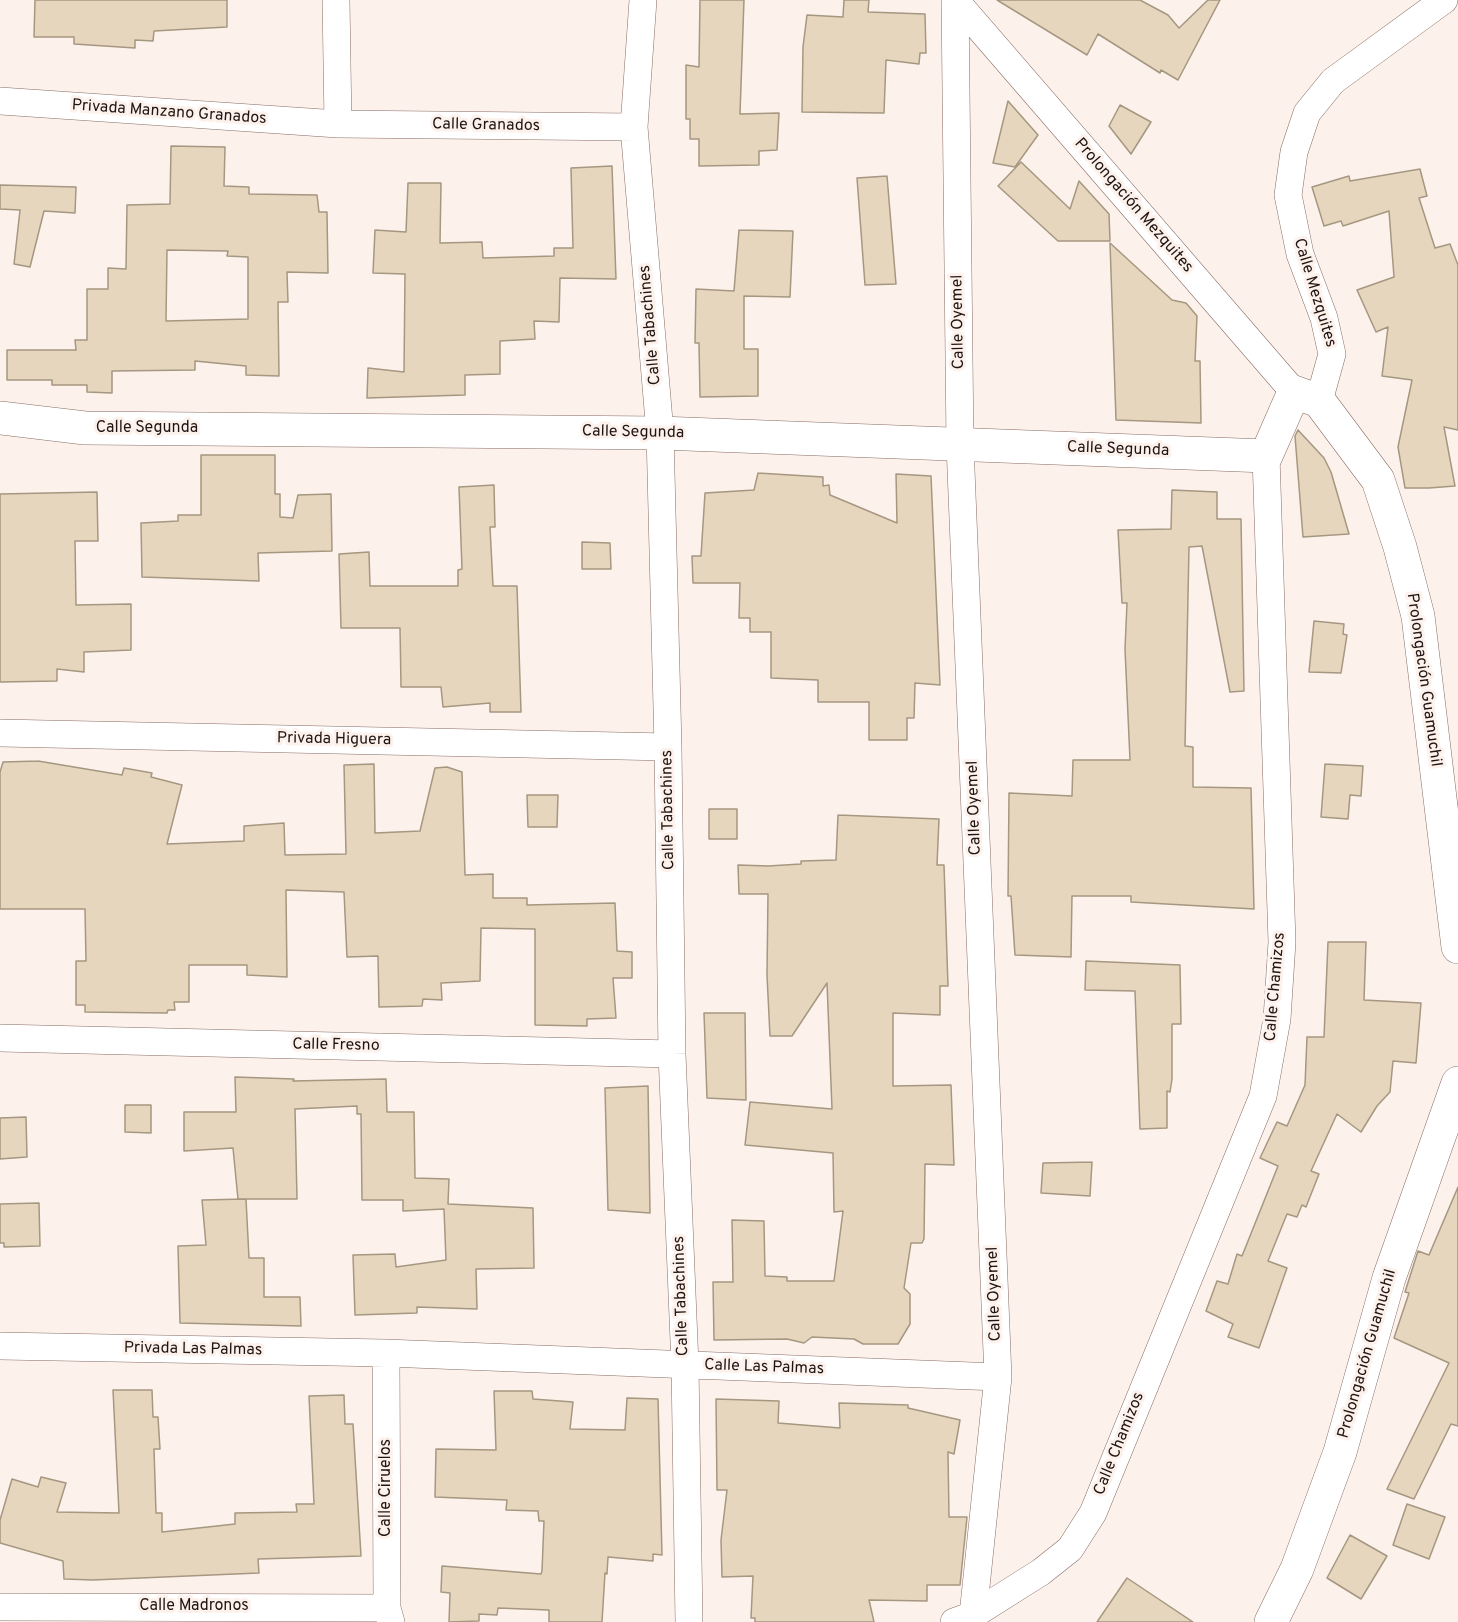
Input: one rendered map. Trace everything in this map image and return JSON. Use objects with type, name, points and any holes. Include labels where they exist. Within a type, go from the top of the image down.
[{"type":"street","points":[[336,0],[338,124]]},
{"type":"street","name":"Calle Tabachines","points":[[643,0],[634,127],[660,433],[668,747],[672,1054],[685,1365],[689,1622]]},
{"type":"street","name":"Prolongación Mezquites","points":[[955,0],[1307,396]]},
{"type":"street","name":"Calle Oyemel","points":[[955,0],[960,445],[998,1377],[964,1618]]},
{"type":"street","name":"Calle Mezquites","points":[[1307,396],[1332,354],[1324,318],[1300,254],[1288,195],[1294,152],[1307,113],[1334,81],[1444,0]]},
{"type":"street","name":"Privada Manzano Granados","points":[[0,101],[338,124]]},
{"type":"street","name":"Calle Granados","points":[[338,124],[634,127]]},
{"type":"street","name":"Calle Chamizos","points":[[964,1618],[1041,1572],[1070,1549],[1093,1513],[1263,1096],[1277,1019],[1282,942],[1266,456],[1307,396]]},
{"type":"street","name":"Prolongación Guamuchil","points":[[1307,396],[1378,480],[1415,605],[1458,947]]},
{"type":"street","name":"Calle Segunda","points":[[0,418],[85,428],[660,433],[1266,456]]},
{"type":"street","name":"Privada Higuera","points":[[0,733],[668,747]]},
{"type":"street","name":"Calle Fresno","points":[[0,1038],[672,1054]]},
{"type":"street","name":"Prolongación Guamuchil","points":[[1271,1622],[1297,1569],[1340,1452],[1389,1278],[1458,1083]]},
{"type":"street","name":"Privada Las Palmas","points":[[0,1346],[386,1353]]},
{"type":"street","name":"Calle Las Palmas","points":[[386,1353],[998,1377]]},
{"type":"street","name":"Calle Ciruelos","points":[[386,1353],[389,1615]]},
{"type":"street","name":"Calle Madronos","points":[[0,1607],[389,1615]]},
{"type":"building","points":[[35,0],[227,0],[227,27],[154,31],[153,41],[135,40],[135,48],[74,44],[74,37],[34,37]]},
{"type":"building","points":[[700,0],[744,0],[740,114],[779,113],[777,150],[759,151],[759,165],[699,166],[699,139],[690,139],[690,119],[686,119],[686,65],[699,67]]},
{"type":"building","points":[[844,0],[869,0],[868,12],[925,14],[926,53],[920,53],[919,64],[886,60],[884,113],[802,112],[803,47],[807,15],[843,17]]},
{"type":"building","points":[[997,0],[1140,0],[1168,15],[1179,28],[1208,0],[1220,0],[1178,80],[1161,70],[1160,73],[1098,34],[1087,55]]},
{"type":"building","points":[[1008,101],[1038,135],[1015,167],[993,163]]},
{"type":"building","points":[[1120,105],[1151,122],[1131,154],[1109,126]]},
{"type":"building","points":[[171,146],[225,147],[224,186],[249,187],[249,194],[317,195],[319,212],[327,212],[328,273],[287,272],[288,302],[278,302],[279,376],[246,375],[246,366],[195,361],[195,370],[112,371],[112,393],[87,392],[87,385],[52,385],[52,380],[7,380],[7,350],[76,350],[75,340],[87,340],[87,289],[108,289],[108,268],[126,269],[127,205],[170,204]],"holes":[[[167,250],[228,251],[227,256],[248,257],[248,319],[166,321]]]},
{"type":"building","points":[[1021,162],[1070,209],[1079,181],[1109,214],[1110,241],[1058,241],[998,186]]},
{"type":"building","points":[[612,166],[616,279],[560,278],[559,322],[534,321],[535,339],[500,341],[500,374],[465,375],[465,395],[367,398],[368,368],[404,372],[405,274],[373,273],[375,230],[406,232],[408,183],[441,183],[440,243],[482,242],[483,258],[554,256],[554,248],[573,248],[571,168]]},
{"type":"building","points":[[1420,169],[1427,196],[1419,198],[1435,248],[1450,244],[1458,265],[1458,430],[1444,427],[1455,486],[1405,488],[1398,447],[1412,380],[1382,376],[1388,327],[1376,332],[1357,290],[1394,277],[1389,211],[1343,226],[1341,221],[1324,226],[1312,187],[1349,176],[1350,181]]},
{"type":"building","points":[[887,176],[896,284],[865,285],[857,178]]},
{"type":"building","points":[[0,185],[76,187],[75,213],[44,211],[30,267],[14,264],[20,210],[0,209]]},
{"type":"building","points":[[739,230],[793,231],[790,297],[744,296],[744,349],[758,349],[758,396],[700,397],[699,343],[695,343],[696,289],[734,291]]},
{"type":"building","points":[[1110,243],[1172,300],[1186,303],[1197,316],[1195,361],[1200,361],[1201,423],[1116,420]]},
{"type":"building","points":[[1298,430],[1324,458],[1331,472],[1349,534],[1303,537],[1295,436]]},
{"type":"building","points":[[201,455],[275,455],[275,494],[280,494],[280,517],[293,518],[298,495],[331,494],[332,551],[258,553],[259,581],[142,577],[141,523],[178,521],[178,515],[201,515]]},
{"type":"building","points":[[758,473],[823,477],[823,486],[829,485],[830,495],[897,523],[896,474],[931,476],[940,685],[915,683],[914,718],[907,718],[907,740],[869,740],[869,702],[818,702],[818,680],[771,678],[771,632],[750,632],[750,618],[739,618],[740,583],[693,583],[692,556],[701,556],[705,493],[754,490]]},
{"type":"building","points":[[494,485],[495,527],[490,527],[493,586],[517,586],[521,712],[490,712],[490,703],[443,707],[441,687],[401,687],[400,628],[341,628],[339,554],[369,552],[370,586],[458,586],[458,570],[462,569],[459,487]]},
{"type":"building","points":[[1172,490],[1217,492],[1217,519],[1241,519],[1244,691],[1230,692],[1202,546],[1189,547],[1185,746],[1193,747],[1193,787],[1251,788],[1254,909],[1131,902],[1131,896],[1072,896],[1071,957],[1015,955],[1011,896],[1008,896],[1009,793],[1072,796],[1073,760],[1130,760],[1125,649],[1127,603],[1122,603],[1118,530],[1171,529]]},
{"type":"building","points":[[97,492],[98,541],[75,541],[76,605],[131,604],[131,650],[84,652],[84,672],[57,669],[57,681],[0,682],[0,494]]},
{"type":"building","points":[[582,542],[610,543],[611,569],[582,569]]},
{"type":"building","points":[[1314,621],[1344,624],[1343,634],[1347,635],[1341,673],[1309,672]]},
{"type":"building","points":[[38,761],[122,775],[124,768],[152,773],[151,777],[182,785],[167,844],[244,841],[244,826],[284,823],[285,855],[346,854],[344,765],[374,764],[375,833],[420,831],[435,768],[447,767],[462,772],[465,875],[493,874],[493,898],[527,898],[527,905],[615,903],[617,951],[632,952],[632,978],[613,978],[616,1018],[587,1019],[587,1026],[535,1025],[535,929],[481,928],[480,981],[441,983],[442,1000],[423,999],[422,1006],[379,1007],[378,956],[347,957],[344,892],[286,890],[287,977],[247,975],[247,965],[189,965],[189,1002],[174,1002],[175,1010],[168,1010],[167,1013],[85,1012],[85,1005],[76,1005],[76,961],[86,961],[85,909],[0,909],[0,772],[3,762]]},
{"type":"building","points":[[1325,764],[1363,766],[1361,796],[1350,795],[1348,819],[1321,817]]},
{"type":"building","points":[[527,795],[558,795],[557,827],[528,827]]},
{"type":"building","points":[[709,809],[737,809],[737,839],[709,839]]},
{"type":"building","points":[[838,815],[939,819],[937,865],[944,865],[948,986],[940,986],[940,1015],[893,1013],[893,1086],[951,1085],[954,1165],[925,1164],[924,1239],[922,1243],[911,1243],[904,1288],[910,1294],[910,1324],[898,1344],[863,1344],[854,1339],[812,1337],[804,1343],[787,1339],[714,1340],[713,1282],[733,1282],[732,1220],[764,1221],[765,1276],[787,1277],[787,1281],[834,1281],[843,1211],[834,1212],[833,1153],[745,1145],[750,1102],[832,1109],[827,983],[792,1036],[770,1036],[767,975],[768,894],[739,894],[738,865],[768,866],[801,864],[801,861],[836,860]]},
{"type":"building","points":[[1328,942],[1366,942],[1364,1000],[1421,1003],[1416,1063],[1393,1061],[1390,1092],[1377,1106],[1361,1132],[1337,1114],[1311,1171],[1319,1174],[1306,1207],[1302,1205],[1297,1217],[1287,1214],[1268,1261],[1287,1268],[1259,1348],[1228,1337],[1233,1324],[1206,1311],[1217,1281],[1228,1284],[1237,1254],[1242,1256],[1278,1166],[1260,1158],[1277,1122],[1287,1126],[1305,1085],[1307,1037],[1324,1037]]},
{"type":"building","points":[[1086,961],[1180,965],[1181,1024],[1172,1024],[1172,1079],[1170,1092],[1167,1091],[1167,1128],[1140,1129],[1135,991],[1085,990]]},
{"type":"building","points":[[704,1013],[745,1013],[746,1100],[707,1098]]},
{"type":"building","points":[[235,1077],[294,1079],[293,1081],[386,1079],[387,1112],[414,1112],[415,1178],[449,1179],[448,1204],[533,1208],[534,1268],[476,1269],[477,1309],[417,1307],[417,1313],[355,1315],[353,1255],[395,1254],[396,1267],[446,1260],[444,1209],[403,1211],[403,1200],[362,1200],[361,1114],[357,1114],[357,1106],[295,1109],[297,1199],[238,1199],[233,1148],[184,1151],[184,1112],[236,1112]]},
{"type":"building","points":[[648,1086],[650,1213],[608,1210],[605,1088]]},
{"type":"building","points":[[125,1105],[151,1105],[151,1133],[125,1132]]},
{"type":"building","points":[[26,1117],[27,1157],[0,1159],[0,1118]]},
{"type":"building","points":[[1092,1162],[1090,1196],[1041,1193],[1043,1163]]},
{"type":"building","points":[[1458,1187],[1458,1426],[1451,1424],[1414,1499],[1387,1489],[1449,1363],[1394,1338],[1409,1293],[1405,1292],[1418,1251],[1429,1255]]},
{"type":"building","points":[[246,1199],[249,1258],[264,1258],[264,1297],[300,1297],[301,1326],[180,1323],[178,1246],[206,1245],[202,1200]]},
{"type":"building","points":[[39,1203],[40,1246],[4,1247],[4,1243],[0,1243],[0,1204]]},
{"type":"building","points":[[113,1390],[152,1390],[153,1417],[158,1417],[160,1449],[154,1449],[156,1513],[162,1513],[162,1532],[235,1524],[235,1513],[297,1512],[296,1504],[314,1504],[309,1396],[344,1395],[345,1424],[353,1424],[361,1556],[258,1559],[259,1573],[93,1580],[64,1579],[63,1561],[0,1543],[0,1520],[12,1479],[38,1487],[41,1477],[66,1483],[57,1512],[119,1513]]},
{"type":"building","points":[[494,1391],[532,1391],[533,1399],[573,1402],[570,1429],[625,1430],[627,1398],[658,1399],[662,1555],[653,1554],[653,1561],[608,1557],[602,1622],[549,1622],[549,1610],[498,1608],[497,1615],[479,1614],[479,1621],[449,1622],[450,1593],[441,1592],[442,1566],[541,1574],[542,1571],[544,1521],[539,1521],[538,1511],[506,1510],[507,1500],[435,1497],[436,1449],[496,1450]]},
{"type":"building","points":[[716,1399],[779,1401],[778,1423],[840,1428],[839,1403],[908,1405],[908,1408],[960,1420],[954,1454],[948,1452],[949,1517],[967,1517],[960,1585],[927,1585],[927,1601],[869,1600],[874,1622],[755,1622],[755,1618],[751,1618],[753,1576],[722,1577],[721,1540],[727,1490],[717,1490]]},
{"type":"building","points":[[1407,1504],[1445,1517],[1429,1559],[1393,1545]]},
{"type":"building","points":[[1350,1535],[1387,1556],[1361,1599],[1327,1578]]},
{"type":"building","points":[[1127,1578],[1193,1622],[1097,1622]]}]
